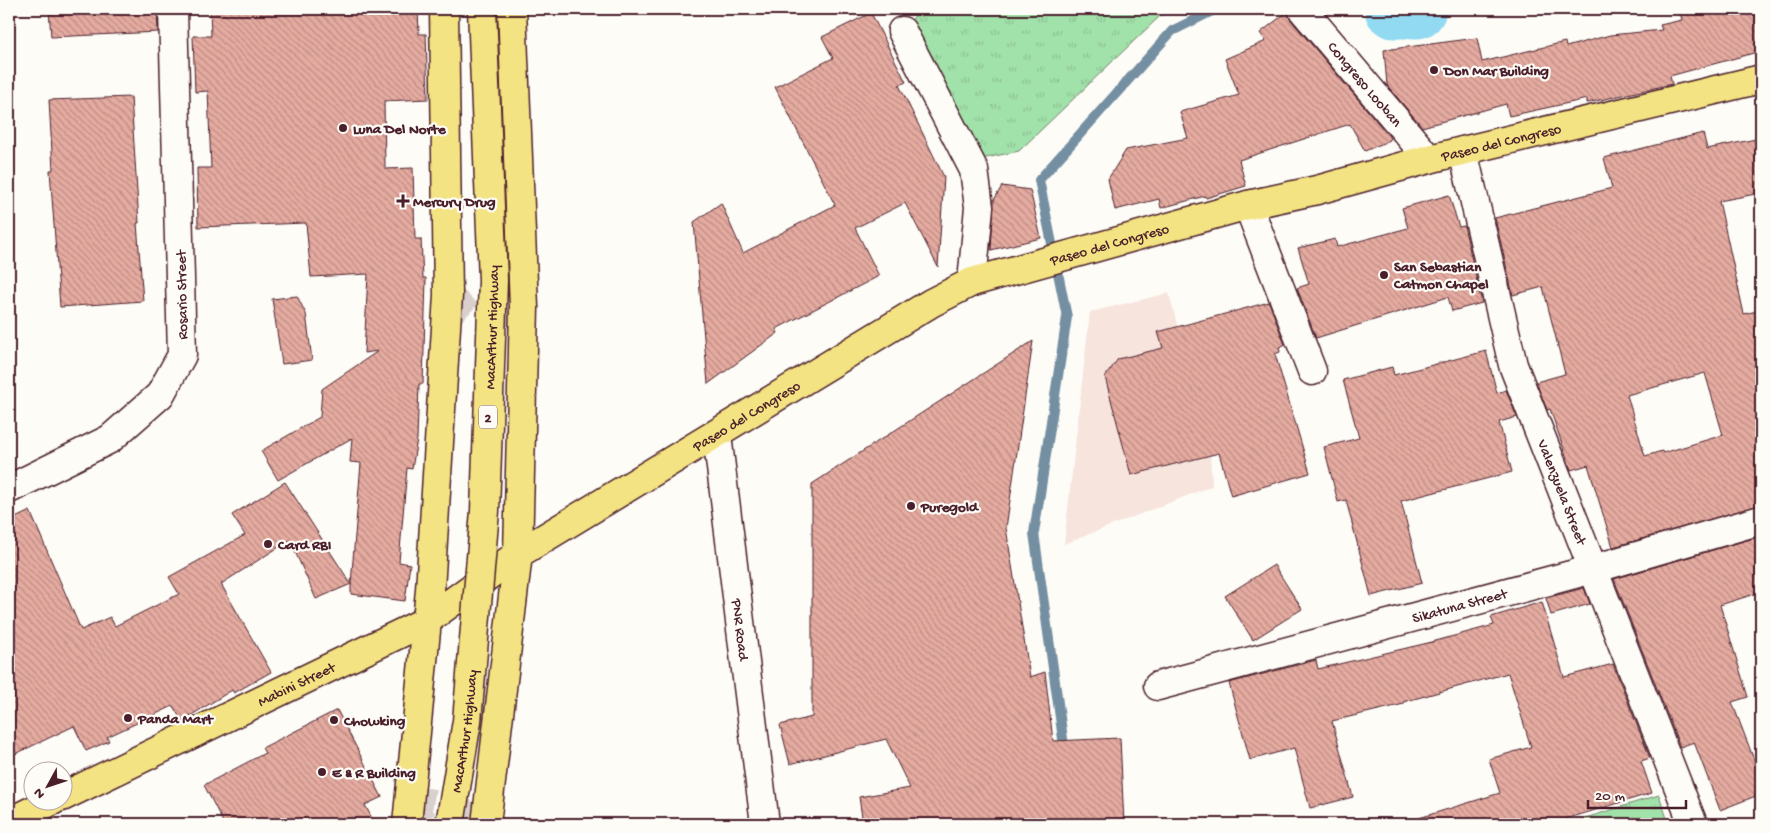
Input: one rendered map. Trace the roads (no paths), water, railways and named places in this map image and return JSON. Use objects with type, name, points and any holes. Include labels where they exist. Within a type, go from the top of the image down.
[{"type":"main road","points":[[407,824],[438,472],[448,295],[444,9]]},
{"type":"main road","name":"MacArthur Highway","points":[[450,824],[467,720],[486,492],[493,280],[482,9]]},
{"type":"main road","name":"MacArthur Highway","points":[[486,824],[518,554],[524,307],[512,9]]},
{"type":"main road","name":"Paseo del Congreso","points":[[518,554],[899,322],[972,282],[1248,205],[1317,190],[1429,159],[1761,79]]},
{"type":"main road","name":"Mabini Street","points":[[72,792],[426,621],[518,554]]},
{"type":"main road","points":[[9,822],[34,810]]},
{"type":"street","name":"Rosario Street","points":[[9,489],[110,439],[160,394],[182,355],[174,9]]},
{"type":"street","name":"Congreso Looban","points":[[1302,9],[1429,159]]},
{"type":"street","points":[[902,31],[974,170],[979,207],[972,282]]},
{"type":"street","name":"Valenzuela Street","points":[[1463,151],[1513,366],[1694,824]]},
{"type":"street","points":[[1248,205],[1312,371]]},
{"type":"street","name":"PNR Road","points":[[716,435],[765,824]]},
{"type":"street","name":"Sikatuna Street","points":[[1158,686],[1593,569],[1761,520]]},
{"type":"waterway","points":[[1065,753],[1034,533],[1067,317],[1039,180],[1172,31],[1216,9]]},
{"type":"waterway","points":[[1394,9],[1417,9]]},
{"type":"tunnel","points":[[448,295],[470,316],[495,317],[524,307]]},
{"type":"tunnel","points":[[409,814],[428,802],[457,807],[479,824]]},
{"type":"place","name":"Don Mar Building","points":[[1434,70]]},
{"type":"place","name":"Luna Del Norte","points":[[343,128]]},
{"type":"place","name":"Mercury Drug","points":[[403,201]]},
{"type":"place","name":"San Sebastian Catmon Chapel","points":[[1384,275]]},
{"type":"place","name":"Puregold","points":[[911,506]]},
{"type":"place","name":"Card RBI","points":[[268,544]]},
{"type":"place","name":"Panda Mart","points":[[128,718]]},
{"type":"place","name":"Chowking","points":[[334,720]]},
{"type":"place","name":"E & R Building","points":[[322,772]]}]
